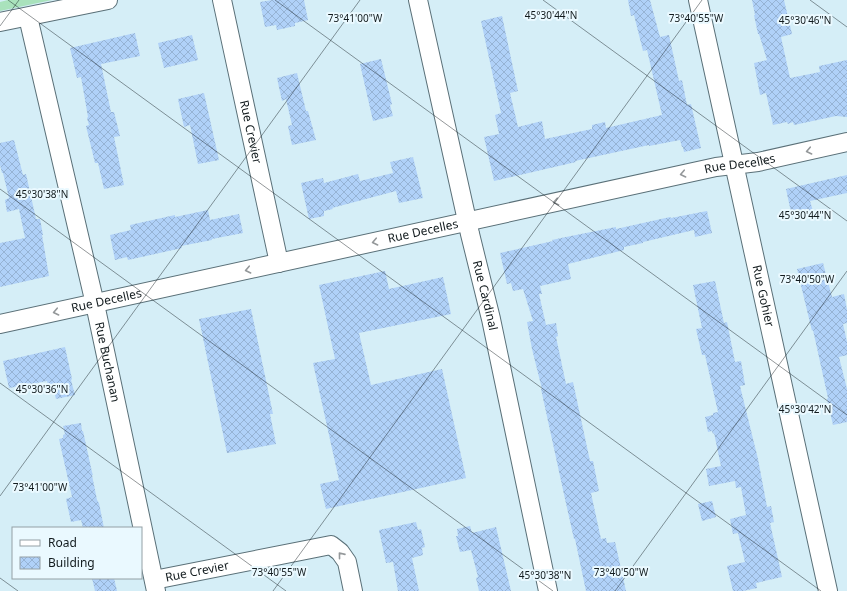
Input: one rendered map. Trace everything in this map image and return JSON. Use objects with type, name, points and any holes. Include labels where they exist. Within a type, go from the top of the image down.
[{"type":"street","points":[[0,22],[108,0]]},
{"type":"street","name":"Rue Crevier","points":[[222,0],[279,263]]},
{"type":"street","name":"Rue Cardinal","points":[[418,0],[493,327],[548,591]]},
{"type":"street","name":"Rue Gohier","points":[[698,0],[828,591]]},
{"type":"street","name":"Rue Buchanan","points":[[28,17],[94,304],[155,585]]},
{"type":"street","name":"Rue Decelles","points":[[0,324],[716,167],[758,162],[847,142]]},
{"type":"street","name":"Rue Crevier","points":[[155,585],[331,545],[340,552],[347,562],[353,591]]},
{"type":"green space","points":[[8,0],[52,0],[0,11],[0,2]]},
{"type":"building","points":[[272,0],[304,0],[308,20],[295,23],[295,26],[277,30],[276,25],[265,27],[260,2]]},
{"type":"building","points":[[628,0],[650,0],[660,37],[669,35],[679,81],[682,80],[687,105],[691,104],[701,148],[684,152],[680,140],[575,161],[576,162],[494,181],[484,137],[499,134],[495,115],[501,113],[481,21],[502,16],[518,91],[510,93],[518,127],[542,121],[545,139],[592,129],[592,125],[605,122],[606,128],[662,115],[647,50],[643,51],[634,15],[631,16]]},
{"type":"building","points":[[752,0],[784,0],[792,34],[781,37],[790,78],[820,72],[819,66],[847,60],[847,117],[836,116],[794,125],[793,122],[788,124],[787,122],[773,125],[766,93],[760,95],[754,63],[767,60],[758,34]]},
{"type":"building","points":[[135,33],[140,56],[101,64],[111,112],[114,112],[120,136],[114,137],[124,185],[104,189],[98,163],[95,163],[86,126],[89,125],[81,77],[77,78],[70,48]]},
{"type":"building","points":[[192,35],[198,60],[164,68],[158,43]]},
{"type":"building","points":[[381,59],[392,104],[390,105],[393,116],[373,121],[360,64]]},
{"type":"building","points":[[297,73],[306,111],[308,111],[316,140],[292,145],[288,126],[292,125],[286,99],[282,101],[277,78]]},
{"type":"building","points":[[204,93],[219,160],[198,164],[190,125],[184,127],[178,99]]},
{"type":"building","points":[[14,140],[23,175],[26,174],[36,219],[40,219],[49,276],[0,287],[0,243],[25,238],[19,209],[7,212],[5,200],[9,198],[0,165],[0,143]]},
{"type":"building","points":[[413,157],[423,198],[399,203],[396,191],[332,208],[333,209],[324,211],[324,216],[309,219],[301,183],[323,178],[324,183],[358,174],[360,181],[393,173],[390,162]]},
{"type":"building","points":[[847,175],[847,193],[810,201],[813,211],[811,211],[811,213],[792,217],[786,189]]},
{"type":"building","points":[[208,210],[210,220],[239,214],[243,233],[181,246],[182,248],[128,260],[127,257],[115,260],[110,235],[131,230],[130,225],[175,215],[175,217]]},
{"type":"building","points":[[707,211],[712,233],[695,237],[694,230],[624,247],[624,250],[568,264],[571,279],[540,286],[542,294],[539,294],[546,325],[556,323],[558,336],[556,337],[566,384],[573,382],[590,461],[593,461],[599,491],[591,493],[601,539],[606,538],[607,543],[615,542],[626,591],[586,591],[532,349],[527,322],[533,321],[523,289],[513,291],[511,283],[507,284],[500,253],[561,238]]},
{"type":"building","points":[[823,263],[832,297],[844,294],[847,310],[847,323],[843,324],[847,342],[847,355],[839,357],[847,389],[847,422],[833,425],[813,330],[812,331],[797,269]]},
{"type":"building","points":[[385,271],[389,289],[443,277],[451,314],[359,333],[371,385],[442,369],[466,478],[326,509],[320,484],[339,480],[313,363],[335,359],[319,285]]},
{"type":"building","points":[[715,281],[724,323],[727,322],[735,362],[741,361],[745,385],[740,386],[758,459],[767,507],[771,506],[774,522],[770,523],[782,577],[756,583],[757,588],[743,591],[733,591],[727,566],[745,562],[738,533],[733,534],[730,519],[746,515],[741,487],[736,488],[735,481],[709,486],[706,469],[721,466],[714,433],[713,434],[712,431],[708,432],[705,417],[718,412],[705,355],[702,355],[696,329],[702,328],[693,285]]},
{"type":"building","points":[[251,309],[273,414],[270,414],[276,444],[227,453],[199,319]]},
{"type":"building","points":[[65,347],[75,395],[56,399],[52,384],[48,385],[47,381],[9,388],[3,361]]},
{"type":"building","points":[[81,423],[104,527],[83,527],[81,520],[71,522],[66,499],[72,497],[59,439],[63,438],[63,435],[65,434],[63,426]]},
{"type":"building","points":[[712,501],[716,517],[702,521],[698,504]]},
{"type":"building","points":[[416,522],[418,530],[421,529],[425,547],[422,548],[423,555],[412,558],[419,591],[398,591],[393,562],[386,563],[379,530]]},
{"type":"building","points":[[470,526],[472,533],[496,527],[511,591],[479,591],[476,578],[478,577],[471,550],[460,552],[456,536],[458,536],[457,529]]},
{"type":"building","points":[[92,579],[114,579],[117,591],[95,591]]}]
